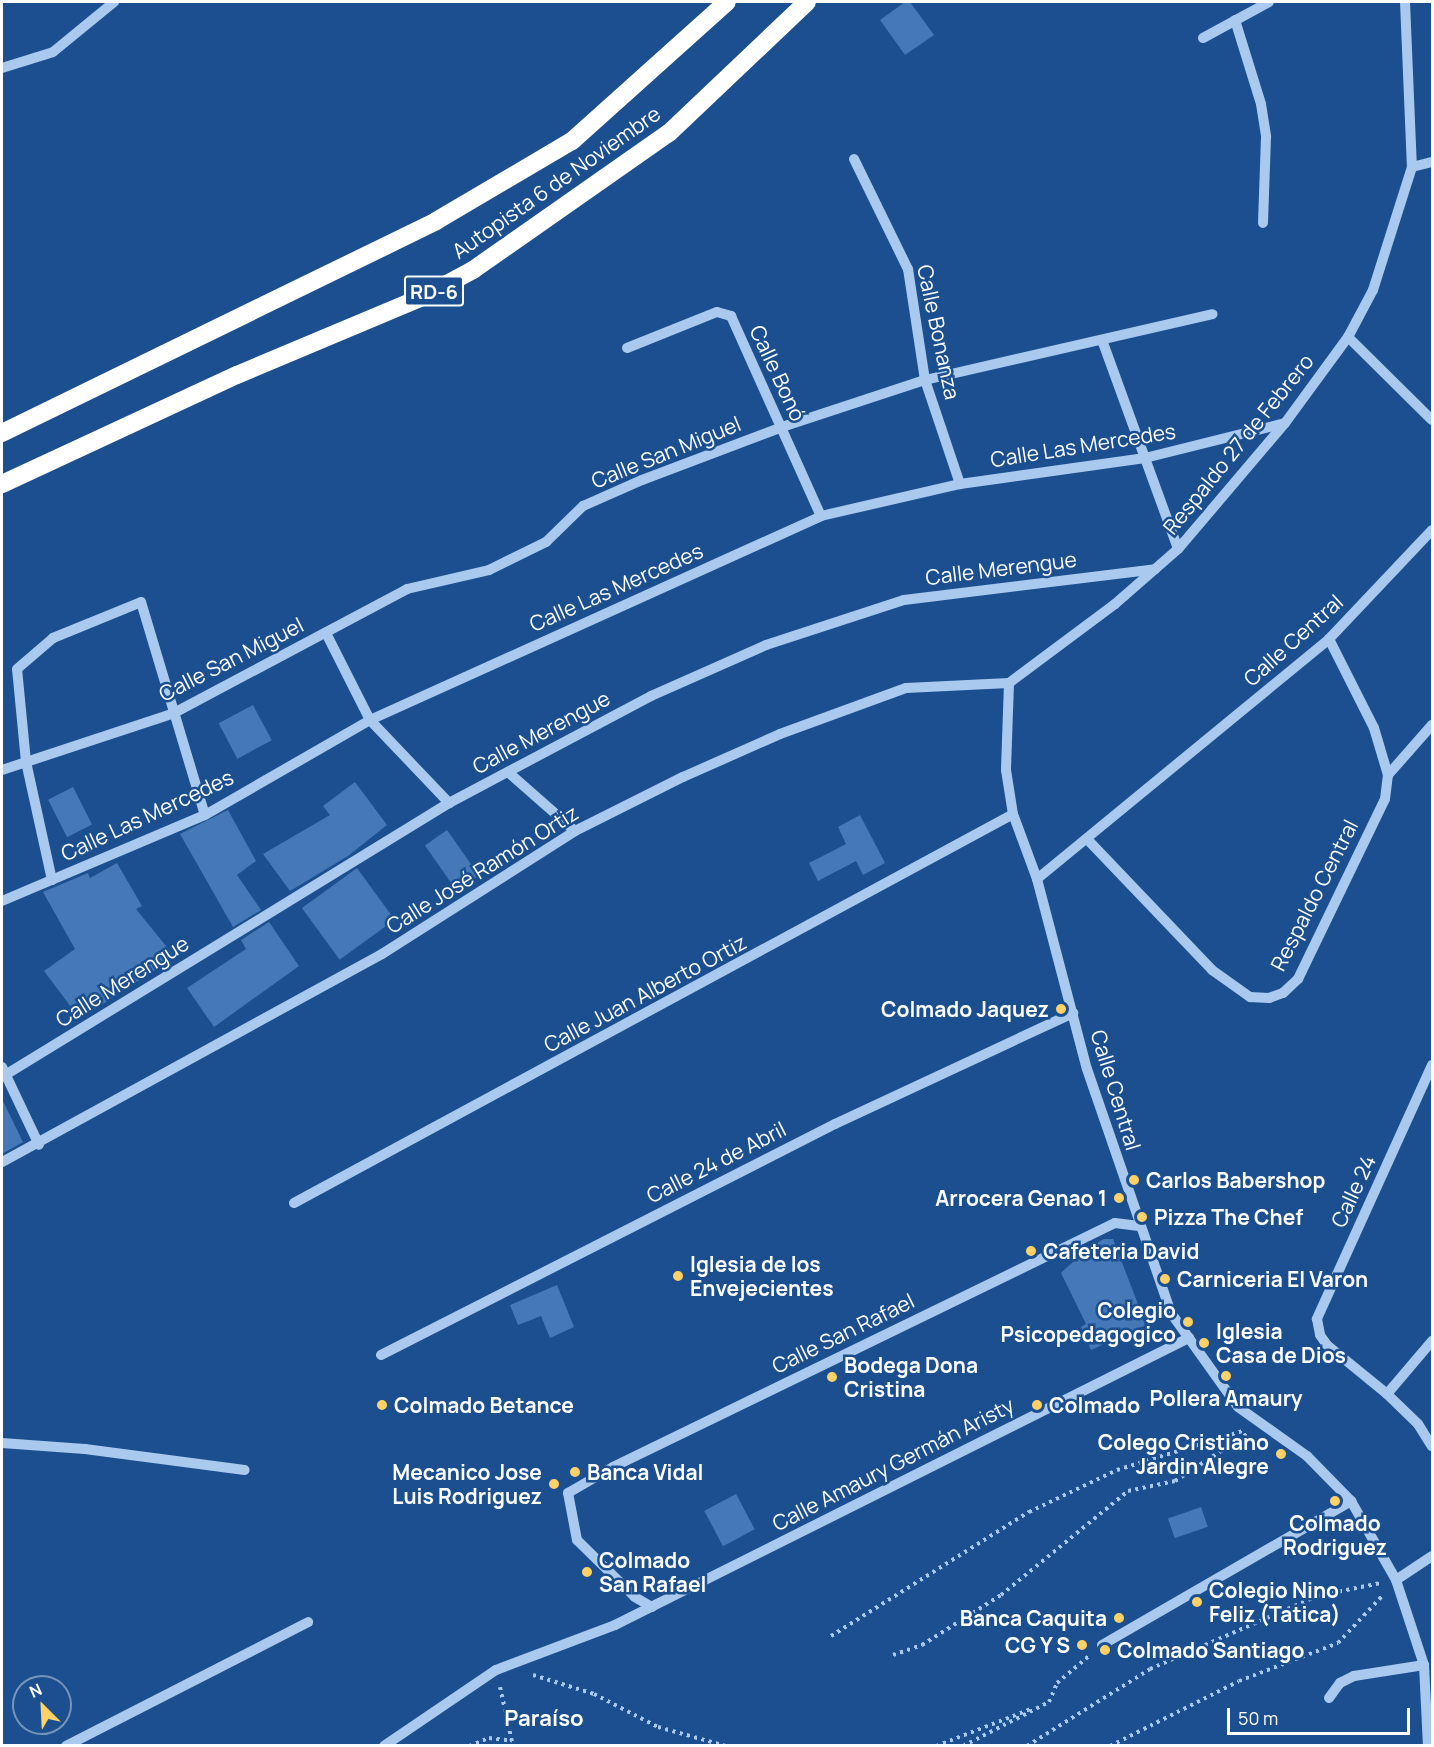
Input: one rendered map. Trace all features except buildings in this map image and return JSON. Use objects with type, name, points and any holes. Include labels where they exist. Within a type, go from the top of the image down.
[{"type":"highway","name":"Autopista 6 de Noviembre","points":[[2,433],[436,222],[485,193],[572,141],[727,2]]},
{"type":"highway","name":"Autopista 6 de Noviembre","points":[[2,484],[237,375],[423,297],[473,270],[669,133],[807,2]]},
{"type":"street","points":[[2,68],[53,52],[114,2]]},
{"type":"street","points":[[1203,39],[1269,2]]},
{"type":"street","name":"Respaldo 27 de Febrero","points":[[1010,683],[1156,569],[1178,549],[1286,423],[1348,337],[1373,290],[1412,167],[1405,2]]},
{"type":"street","points":[[1235,20],[1261,104],[1266,137],[1263,223]]},
{"type":"street","name":"Calle Bonanza","points":[[854,159],[908,269],[925,380],[960,484]]},
{"type":"street","points":[[1412,167],[1432,162]]},
{"type":"street","name":"Calle Bonó","points":[[627,348],[717,312],[731,316],[821,516]]},
{"type":"street","name":"Calle San Miguel","points":[[2,770],[174,713],[407,590],[489,570],[546,542],[583,506],[782,427],[925,380],[1213,314]]},
{"type":"street","points":[[1348,337],[1432,420]]},
{"type":"street","points":[[1102,340],[1178,549]]},
{"type":"street","name":"Calle Las Mercedes","points":[[2,901],[205,815],[370,720],[821,516],[960,484],[1145,458],[1286,423]]},
{"type":"street","name":"Calle Central","points":[[1428,1746],[1424,1665],[1396,1580],[1351,1501],[1307,1456],[1238,1407],[1171,1312],[1139,1226],[1073,1013],[1037,879],[1329,639],[1432,530]]},
{"type":"street","name":"Calle Merengue","points":[[3,1073],[449,803],[651,696],[766,645],[904,600],[1156,569]]},
{"type":"street","points":[[51,880],[26,762],[17,669],[53,638],[141,602],[205,815]]},
{"type":"street","points":[[326,633],[370,720],[449,803]]},
{"type":"street","name":"Respaldo Central","points":[[1088,838],[1212,970],[1250,997],[1269,998],[1283,993],[1298,980],[1386,799],[1388,775],[1374,728],[1329,639]]},
{"type":"street","points":[[1010,683],[1006,770],[1013,814],[1037,879]]},
{"type":"street","name":"Calle José Ramón Ortiz","points":[[2,1162],[39,1145],[382,954],[575,831],[780,734],[906,688],[1010,683]]},
{"type":"street","points":[[1388,775],[1432,725]]},
{"type":"street","points":[[508,772],[575,831]]},
{"type":"street","name":"Calle Juan Alberto Ortiz","points":[[294,1203],[1013,814]]},
{"type":"street","name":"Calle 24 de Abril","points":[[381,1355],[835,1124],[1073,1013]]},
{"type":"street","name":"Calle 24","points":[[1387,1394],[1320,1335],[1317,1319],[1432,1065]]},
{"type":"street","points":[[3,1073],[39,1145]]},
{"type":"street","name":"Calle San Rafael","points":[[652,1607],[635,1597],[577,1540],[568,1493],[614,1467],[1115,1223],[1139,1226]]},
{"type":"street","name":"Calle Amaury Germán Aristy","points":[[384,1746],[496,1670],[615,1625],[1189,1338]]},
{"type":"street","points":[[1432,1341],[1387,1394],[1418,1424],[1432,1446]]},
{"type":"street","points":[[2,1443],[85,1449],[245,1470]]},
{"type":"street","points":[[1102,1645],[1351,1501]]},
{"type":"street","points":[[1396,1580],[1432,1556]]},
{"type":"street","points":[[66,1746],[82,1742],[308,1622]]},
{"type":"street","points":[[1329,1698],[1340,1683],[1354,1676],[1424,1665]]},
{"type":"path","points":[[831,1636],[1029,1512],[1117,1470],[1262,1424]]},
{"type":"path","points":[[894,1655],[922,1645],[1001,1595],[1128,1491],[1175,1481],[1262,1424]]},
{"type":"path","points":[[1027,1746],[1150,1669],[1229,1633],[1317,1596],[1396,1580]]},
{"type":"path","points":[[1110,1746],[1239,1681],[1338,1644],[1396,1580]]},
{"type":"path","points":[[963,1746],[1048,1702],[1057,1683],[1102,1645]]},
{"type":"path","points":[[468,1746],[489,1738],[512,1743],[496,1670],[513,1669],[594,1694],[658,1727],[726,1746]]},
{"type":"path","points":[[936,1746],[1048,1702]]},
{"type":"place","name":"Colmado Jaquez","points":[[1061,1009]]},
{"type":"place","name":"Carlos Babershop","points":[[1134,1180]]},
{"type":"place","name":"Arrocera Genao 1","points":[[1119,1198]]},
{"type":"place","name":"Pizza The Chef","points":[[1142,1217]]},
{"type":"place","name":"Cafeteria David","points":[[1031,1251]]},
{"type":"place","name":"Iglesia de los Envejecientes","points":[[678,1276]]},
{"type":"place","name":"Carniceria El Varon","points":[[1165,1279]]},
{"type":"place","name":"Colegio Psicopedagogico","points":[[1188,1322]]},
{"type":"place","name":"Iglesia Casa de Dios","points":[[1204,1343]]},
{"type":"place","name":"Pollera Amaury","points":[[1226,1376]]},
{"type":"place","name":"Bodega Dona Cristina","points":[[832,1377]]},
{"type":"place","name":"Colmado Betance","points":[[382,1405]]},
{"type":"place","name":"Colmado","points":[[1037,1405]]},
{"type":"place","name":"Colego Cristiano Jardin Alegre","points":[[1281,1454]]},
{"type":"place","name":"Banca Vidal","points":[[575,1472]]},
{"type":"place","name":"Mecanico Jose Luis Rodriguez","points":[[554,1484]]},
{"type":"place","name":"Colmado Rodriguez","points":[[1335,1501]]},
{"type":"place","name":"Colmado San Rafael","points":[[587,1572]]},
{"type":"place","name":"Colegio Nino Feliz (Tatica)","points":[[1197,1602]]},
{"type":"place","name":"Banca Caquita","points":[[1119,1618]]},
{"type":"place","name":"CG Y S","points":[[1082,1645]]},
{"type":"place","name":"Colmado Santiago","points":[[1105,1650]]},
{"type":"district","name":"Paraíso","points":[[544,1719]]}]
